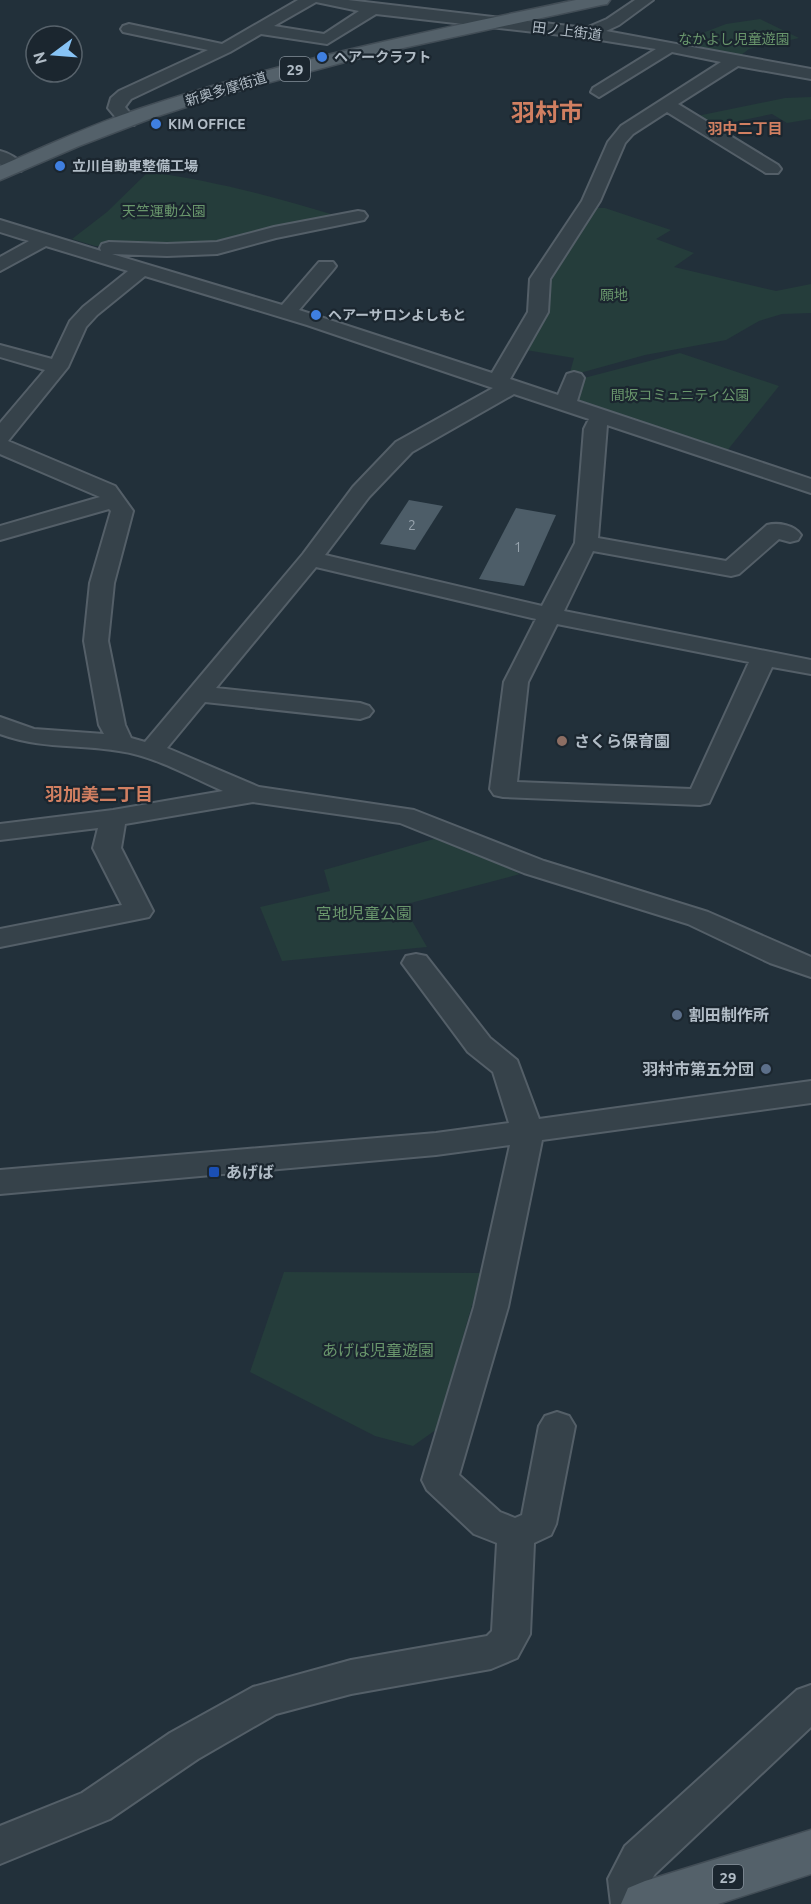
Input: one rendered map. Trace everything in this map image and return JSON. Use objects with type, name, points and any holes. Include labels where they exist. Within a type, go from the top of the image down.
[{"type":"main road","name":"新奥多摩街道","points":[[5,166],[128,121],[297,68],[601,0]]},
{"type":"main road","name":"29","points":[[645,1904],[811,1852]]},
{"type":"street","points":[[128,121],[116,108],[117,102],[125,95],[224,49],[309,0]]},
{"type":"street","name":"田ノ上街道","points":[[322,0],[371,10],[588,33],[670,47],[734,62],[811,74]]},
{"type":"street","points":[[588,33],[613,22],[645,0]]},
{"type":"street","points":[[260,29],[327,39],[371,10]]},
{"type":"street","points":[[120,43],[134,30],[224,49]]},
{"type":"street","points":[[599,92],[670,47]]},
{"type":"street","points":[[151,751],[311,559],[361,492],[404,447],[504,385],[538,312],[540,279],[591,201],[617,142],[627,130],[734,62]]},
{"type":"street","points":[[668,105],[772,169]]},
{"type":"street","points":[[90,253],[109,248],[167,250],[216,248],[274,233],[358,216]]},
{"type":"street","points":[[0,226],[287,312],[811,486]]},
{"type":"street","points":[[0,265],[45,239]]},
{"type":"street","points":[[287,312],[326,266]]},
{"type":"street","points":[[0,437],[58,367],[77,325],[90,311],[142,269]]},
{"type":"street","points":[[0,351],[58,367]]},
{"type":"street","points":[[565,406],[574,378]]},
{"type":"street","points":[[600,417],[595,429],[586,543],[516,682],[503,789],[700,797],[764,657]]},
{"type":"street","points":[[0,446],[107,491],[122,511],[102,583],[96,641],[112,725],[121,743]]},
{"type":"street","points":[[0,533],[114,500]]},
{"type":"street","points":[[586,543],[731,569],[776,530],[790,535]]},
{"type":"street","points":[[311,559],[549,615],[811,668]]},
{"type":"street","points":[[198,694],[360,711]]},
{"type":"street","points":[[0,725],[30,736],[121,743],[151,751],[253,794],[405,816],[534,867],[698,918],[811,968]]},
{"type":"street","points":[[0,832],[113,818],[253,794]]},
{"type":"street","points":[[0,938],[139,911],[107,848],[113,818]]},
{"type":"street","points":[[416,963],[479,1045],[506,1067],[528,1132],[491,1307],[440,1480],[487,1523],[516,1534],[538,1524],[557,1426]]},
{"type":"street","points":[[0,1182],[321,1155],[528,1132],[811,1092]]},
{"type":"street","points":[[0,1845],[96,1806],[184,1746],[267,1699],[351,1677],[491,1652],[504,1646],[511,1634],[516,1534]]},
{"type":"street","points":[[632,1904],[629,1880],[640,1860],[811,1702]]},
{"type":"green space","name":"なかよし児童遊園","points":[[760,19],[799,38],[749,49],[737,58],[674,44],[726,24]]},
{"type":"green space","points":[[811,97],[811,119],[787,123],[772,114],[714,126],[697,116],[785,98]]},
{"type":"green space","name":"天竺運動公園","points":[[148,172],[243,190],[337,216],[194,248],[95,246],[72,239],[107,212]]},
{"type":"green space","name":"願地","points":[[596,208],[605,208],[671,230],[656,239],[694,253],[674,267],[776,291],[811,284],[811,313],[782,314],[759,321],[726,340],[645,355],[569,376],[574,358],[526,350],[544,279]]},
{"type":"green space","name":"間坂コミュニティ公園","points":[[680,353],[779,386],[726,452],[577,404],[584,378]]},
{"type":"green space","name":"宮地児童公園","points":[[441,837],[520,874],[403,905],[427,947],[282,961],[260,907],[330,891],[324,870]]},
{"type":"green space","name":"あげば児童遊園","points":[[284,1272],[481,1273],[437,1429],[413,1446],[375,1436],[250,1372]]},
{"type":"building","points":[[409,500],[443,506],[415,550],[380,544]]},
{"type":"building","points":[[516,508],[556,515],[524,586],[479,579]]},
{"type":"place","name":"ヘアークラフト","points":[[322,57]]},
{"type":"place","name":"KIM OFFICE","points":[[156,124]]},
{"type":"place","name":"立川自動車整備工場","points":[[60,166]]},
{"type":"place","name":"ヘアーサロンよしもと","points":[[316,315]]},
{"type":"place","name":"さくら保育園","points":[[562,741]]},
{"type":"place","name":"割田制作所","points":[[677,1015]]},
{"type":"place","name":"羽村市第五分団","points":[[766,1069]]},
{"type":"place","name":"あげば","points":[[214,1172]]},
{"type":"district","name":"羽村市","points":[[547,112]]},
{"type":"district","name":"羽中二丁目","points":[[745,128]]},
{"type":"district","name":"羽加美二丁目","points":[[99,794]]}]
